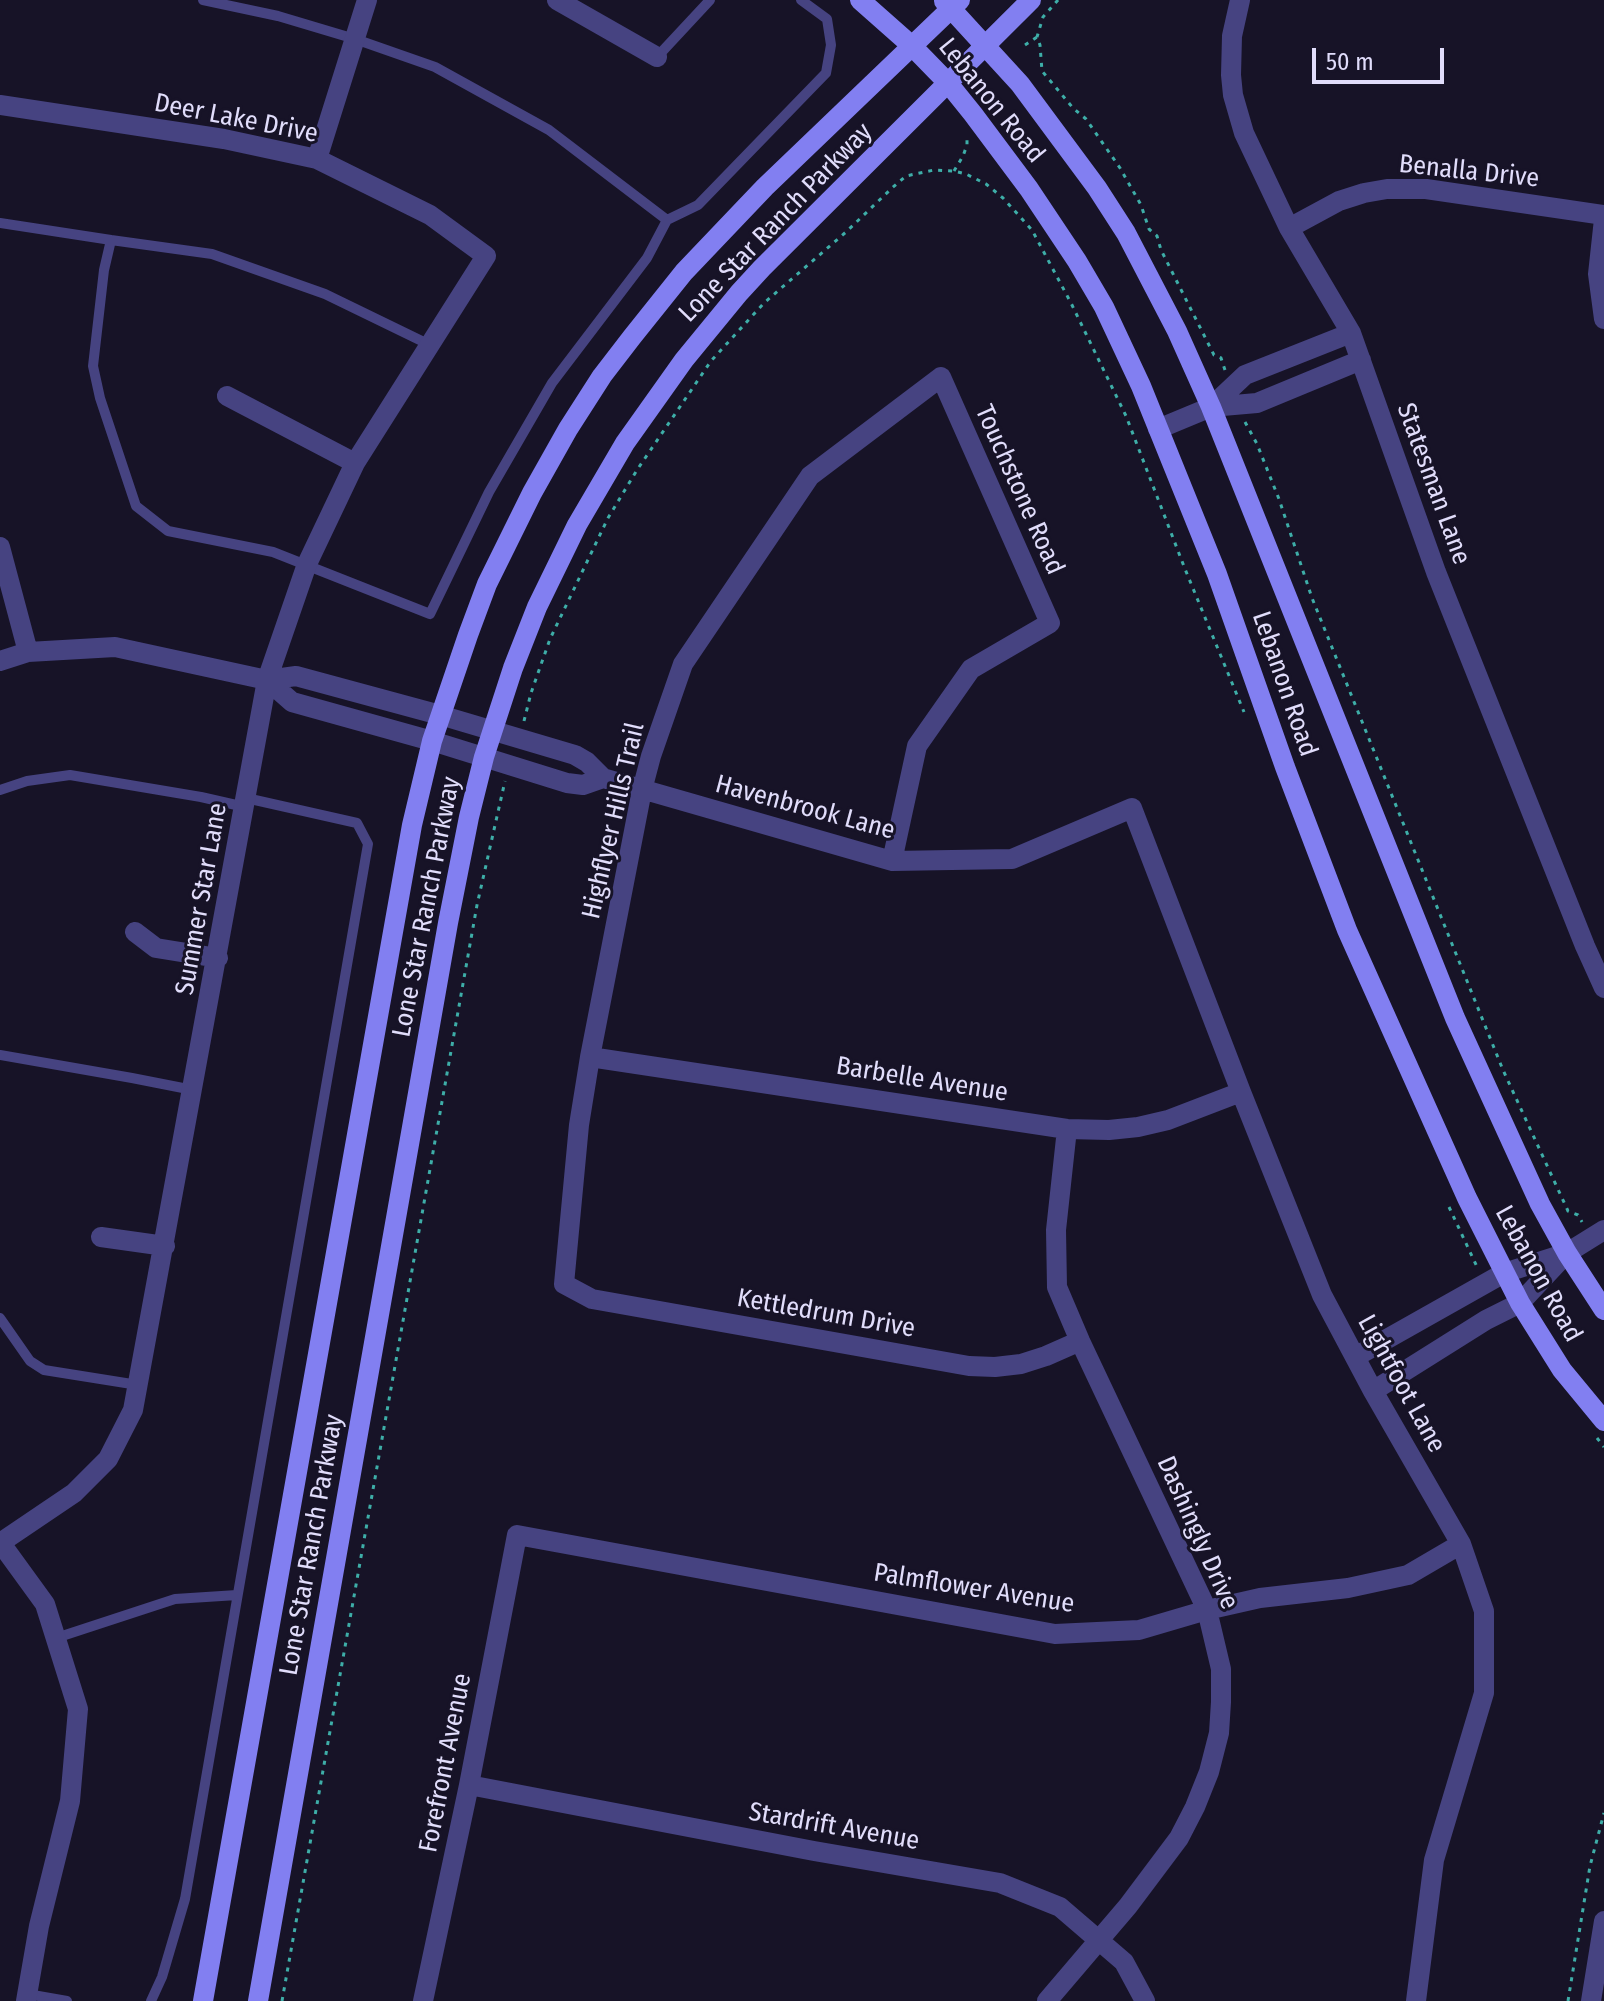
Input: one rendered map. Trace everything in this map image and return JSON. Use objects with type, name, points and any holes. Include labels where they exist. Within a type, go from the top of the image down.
[{"type":"main road","name":"Lebanon Road","points":[[860,0],[912,46],[973,114],[1029,189],[1104,307],[1217,574],[1347,930],[1467,1198],[1504,1273],[1600,1428]]},
{"type":"main road","name":"Lone Star Ranch Parkway","points":[[258,2001],[448,923],[484,757],[513,668],[553,570],[601,482],[655,399],[710,327],[739,293],[1031,0]]},
{"type":"main road","name":"Lebanon Road","points":[[951,3],[1059,134],[1126,233],[1177,331],[1211,407],[1455,1018],[1540,1204],[1604,1310]]},
{"type":"main road","name":"Lone Star Ranch Parkway","points":[[203,2001],[406,852],[432,741],[487,584],[562,439],[602,376],[684,272],[912,46],[951,3]]},
{"type":"street","points":[[317,159],[367,0]]},
{"type":"street","points":[[557,0],[657,57]]},
{"type":"street","name":"Statesman Lane","points":[[1240,0],[1230,56],[1233,95],[1244,133],[1289,228],[1351,333],[1436,572],[1604,988]]},
{"type":"street","name":"Deer Lake Drive","points":[[0,105],[224,139],[317,159],[430,215],[486,256]]},
{"type":"street","name":"Benalla Drive","points":[[1289,228],[1339,201],[1387,189],[1426,189],[1604,217]]},
{"type":"street","points":[[1604,217],[1598,274],[1604,319]]},
{"type":"street","name":"Summer Star Lane","points":[[0,1543],[74,1493],[108,1459],[133,1410],[267,680],[307,564],[355,463],[486,256]]},
{"type":"street","points":[[1211,407],[1245,375],[1351,333]]},
{"type":"street","points":[[1158,429],[1211,407],[1257,403],[1361,360]]},
{"type":"street","name":"Touchstone Road","points":[[892,861],[917,746],[971,669],[1050,623],[941,377]]},
{"type":"street","name":"Highflyer Hills Trail","points":[[564,1284],[579,1125],[590,1057],[642,790],[683,664],[810,476],[941,377]]},
{"type":"street","points":[[227,396],[355,463]]},
{"type":"street","points":[[0,547],[28,652]]},
{"type":"street","name":"Havenbrook Lane","points":[[0,661],[28,652],[115,647],[267,680],[296,676],[575,755],[603,778],[892,861],[1012,859],[1132,808]]},
{"type":"street","name":"Havenbrook Lane","points":[[267,680],[292,702],[567,783],[583,785],[603,778]]},
{"type":"street","name":"Lightfoot Lane","points":[[1132,808],[1322,1295],[1461,1544],[1484,1611],[1484,1693],[1434,1860],[1416,2001]]},
{"type":"street","points":[[135,932],[156,948],[218,958]]},
{"type":"street","name":"Barbelle Avenue","points":[[590,1057],[1067,1129],[1138,1127],[1168,1120],[1241,1092]]},
{"type":"street","name":"Dashingly Drive","points":[[1047,2001],[1100,1941],[1179,1838],[1209,1772],[1219,1733],[1221,1702],[1221,1669],[1207,1610],[1057,1287],[1056,1230],[1067,1129]]},
{"type":"street","points":[[1355,1357],[1504,1273],[1567,1253],[1604,1230]]},
{"type":"street","points":[[101,1237],[165,1246]]},
{"type":"street","points":[[1373,1391],[1486,1320],[1520,1303],[1567,1253]]},
{"type":"street","name":"Kettledrum Drive","points":[[564,1284],[592,1299],[969,1366],[1021,1364],[1080,1341]]},
{"type":"street","name":"Palmflower Avenue","points":[[517,1535],[1055,1634],[1139,1630],[1260,1598],[1348,1588],[1408,1575],[1461,1544]]},
{"type":"street","name":"Forefront Avenue","points":[[423,2001],[517,1535]]},
{"type":"street","points":[[0,1543],[45,1604],[78,1709],[70,1801],[39,1926],[26,1998]]},
{"type":"street","name":"Stardrift Avenue","points":[[469,1785],[1000,1883],[1060,1907],[1124,1962],[1145,2001]]},
{"type":"street","points":[[1591,2001],[1604,1921]]},
{"type":"lane","points":[[203,0],[278,16],[435,67],[549,130],[667,220]]},
{"type":"lane","points":[[657,57],[710,0]]},
{"type":"lane","points":[[111,240],[104,270],[93,366],[100,398],[136,506],[168,531],[273,552],[430,614],[489,492],[552,383],[647,258],[667,220],[698,205],[826,73],[831,45],[827,19],[801,0]]},
{"type":"lane","points":[[0,223],[212,254],[325,294],[430,345]]},
{"type":"lane","points":[[0,790],[27,781],[70,775],[357,823],[368,844],[185,1899],[162,1977],[151,2001]]},
{"type":"lane","points":[[0,1055],[193,1090]]},
{"type":"lane","points":[[0,1318],[30,1361],[44,1370],[138,1385]]},
{"type":"lane","points":[[56,1638],[175,1599],[237,1595]]},
{"type":"lane","points":[[26,1998],[67,2001]]},
{"type":"path","points":[[1025,45],[1037,37],[1043,17],[1058,0]]},
{"type":"path","points":[[954,171],[963,156],[968,135]]},
{"type":"path","points":[[519,739],[550,639],[601,531],[637,470],[711,361],[764,303],[906,176],[934,170],[966,174],[986,184],[1032,230],[1126,416],[1247,719]]},
{"type":"path","points":[[282,2001],[477,905],[509,764]]},
{"type":"path","points":[[1444,1197],[1485,1284]]},
{"type":"path","points":[[1600,1428],[1604,1447]]},
{"type":"path","points":[[1568,2001],[1590,1866],[1604,1813]]}]
